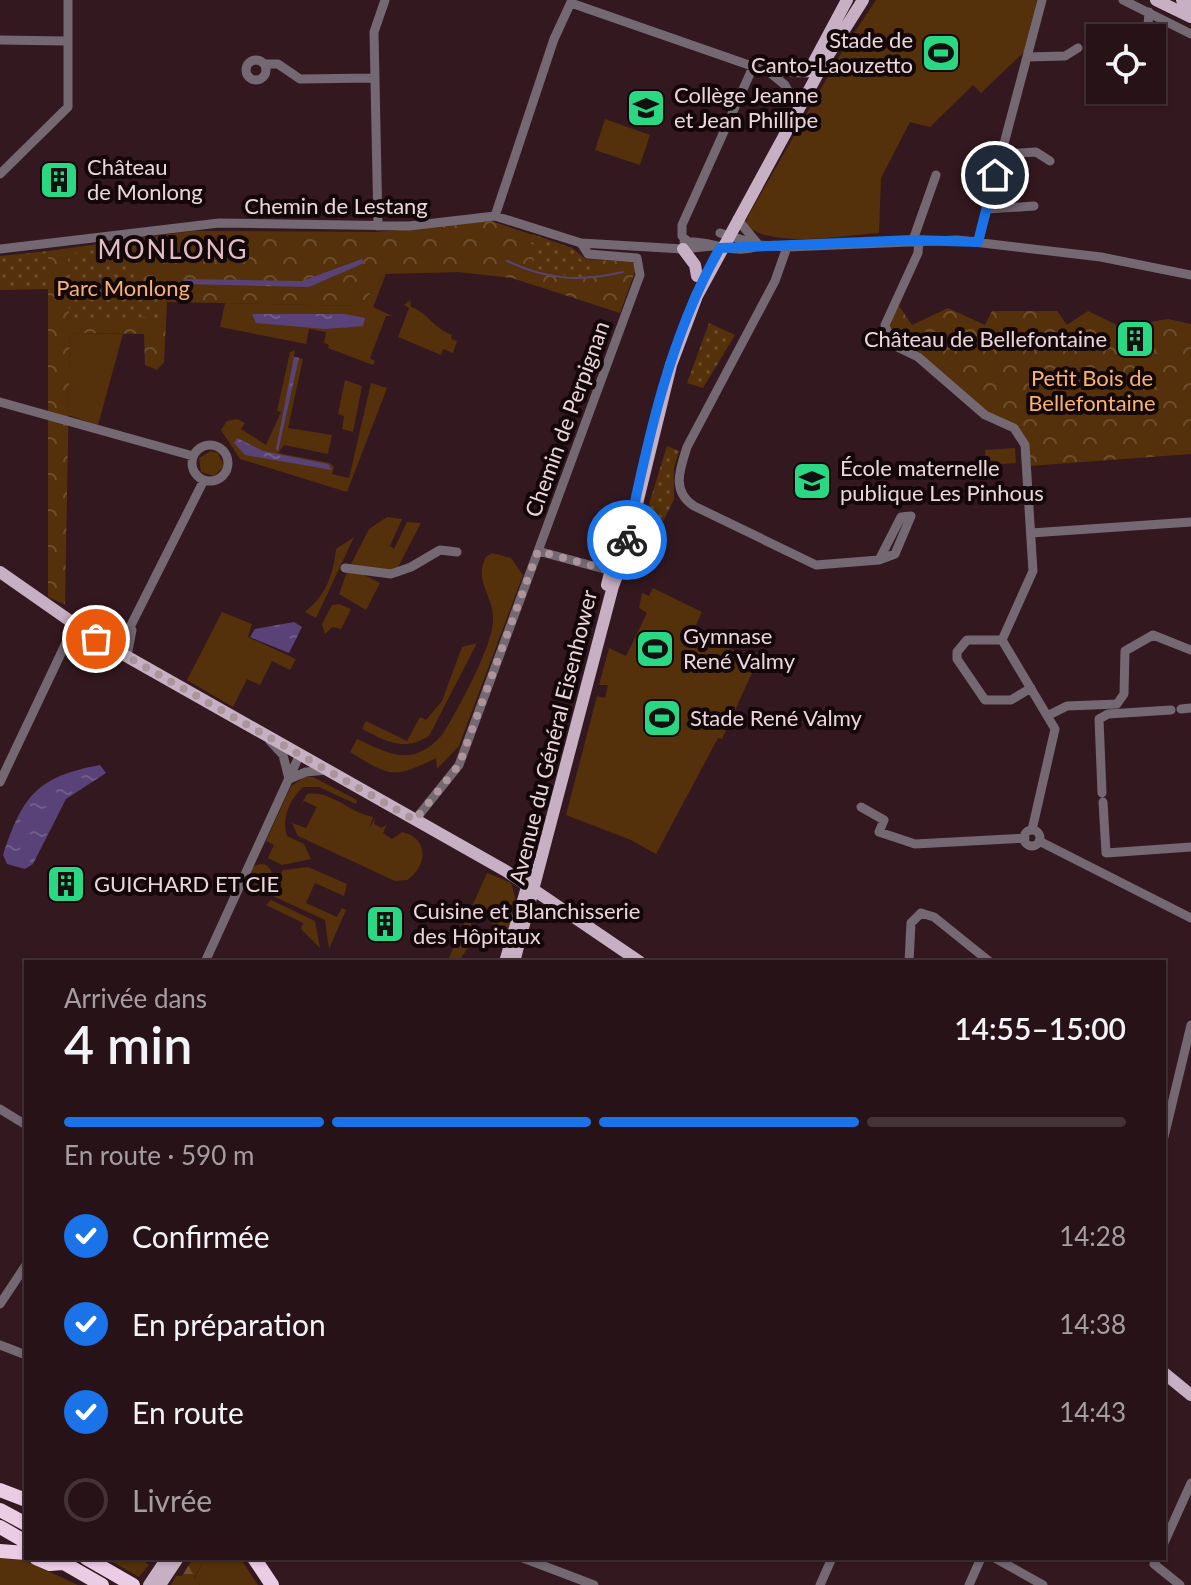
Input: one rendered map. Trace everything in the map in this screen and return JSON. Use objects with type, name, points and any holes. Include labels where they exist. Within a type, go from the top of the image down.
[{"type":"highway","points":[[0,1490],[24,1499]]},
{"type":"highway","points":[[0,1510],[24,1523]]},
{"type":"highway","points":[[0,1527],[24,1541]]},
{"type":"highway","points":[[0,1551],[24,1553]]},
{"type":"highway","points":[[41,1560],[50,1564],[59,1560],[102,1585]]},
{"type":"highway","points":[[89,1560],[133,1585]]},
{"type":"highway","points":[[255,1560],[272,1585]]},
{"type":"main road","name":"Avenue du Général Eisenhower","points":[[514,960],[531,887],[609,601],[667,356],[697,276],[724,234],[847,0]]},
{"type":"main road","name":"Avenue du Général Eisenhower","points":[[724,234],[737,219],[827,57],[863,0]]},
{"type":"main road","points":[[1156,0],[1191,17]]},
{"type":"main road","points":[[1182,0],[1191,5]]},
{"type":"main road","points":[[686,245],[697,276]]},
{"type":"main road","name":"Avenue du Général Eisenhower","points":[[615,572],[671,365],[716,247]]},
{"type":"main road","points":[[0,572],[74,626],[531,887],[637,960]]},
{"type":"main road","name":"Avenue du Général Eisenhower","points":[[506,960],[531,887]]},
{"type":"main road","points":[[1166,1375],[1191,1395]]},
{"type":"main road","points":[[157,1580],[166,1560]]},
{"type":"main road","points":[[157,1580],[176,1560]]},
{"type":"street","points":[[0,174],[66,111],[68,0]]},
{"type":"street","points":[[378,226],[375,23],[385,0]]},
{"type":"street","points":[[978,242],[1042,0]]},
{"type":"street","points":[[1123,0],[1191,34]]},
{"type":"street","points":[[495,216],[554,39],[571,2],[769,72],[808,73]]},
{"type":"street","points":[[1148,24],[1149,12]]},
{"type":"street","points":[[0,40],[67,41]]},
{"type":"street","points":[[1027,57],[1065,56],[1078,48]]},
{"type":"street","points":[[264,64],[278,64],[300,79],[374,78]]},
{"type":"street","points":[[686,245],[682,225],[753,67]]},
{"type":"street","points":[[769,72],[785,85],[793,100]]},
{"type":"street","points":[[1001,154],[1036,152],[1050,161]]},
{"type":"street","points":[[936,175],[916,240],[918,253],[887,318],[885,331],[897,350],[918,357],[985,415],[1019,432],[1025,445],[1031,579],[1002,640]]},
{"type":"street","points":[[987,209],[1034,206]]},
{"type":"street","name":"Chemin de Lestang","points":[[0,249],[219,223],[425,226],[475,216],[495,216],[581,243],[669,246],[703,241],[716,247],[752,249],[760,245]]},
{"type":"street","points":[[737,219],[760,245]]},
{"type":"street","name":"Chemin de Lestang","points":[[724,234],[760,245],[787,247],[916,240],[978,242],[1101,257],[1191,275]]},
{"type":"street","name":"Chemin de Perpignan","points":[[415,820],[459,765],[640,275],[637,258],[588,254],[581,243]]},
{"type":"street","points":[[787,247],[768,294],[733,354],[687,447],[678,474],[679,486],[683,496],[694,506],[816,565],[857,564],[879,560],[895,554],[911,516],[901,517],[879,560]]},
{"type":"street","points":[[0,402],[193,456]]},
{"type":"street","points":[[212,445],[228,458],[227,470],[221,478],[204,480],[193,469],[193,456],[200,448],[212,445]]},
{"type":"street","points":[[122,653],[204,480]]},
{"type":"street","points":[[1031,533],[1191,522]]},
{"type":"street","points":[[345,568],[391,574],[411,567],[440,550],[457,552]]},
{"type":"street","points":[[538,551],[615,572]]},
{"type":"street","points":[[0,782],[74,626]]},
{"type":"street","points":[[96,639],[133,626]]},
{"type":"street","points":[[1049,715],[1067,706],[1117,704],[1124,694],[1125,651],[1153,635],[1191,650]]},
{"type":"street","points":[[1002,640],[964,642],[957,652],[957,659],[981,697],[1011,700],[1031,688]]},
{"type":"street","points":[[1002,640],[1055,729],[1028,834]]},
{"type":"street","points":[[1097,872],[1106,853],[1099,719],[1108,714],[1181,709]]},
{"type":"street","points":[[266,735],[283,755],[289,779]]},
{"type":"street","points":[[0,769],[17,745]]},
{"type":"street","points":[[206,960],[300,754]]},
{"type":"street","points":[[289,779],[306,772],[327,770]]},
{"type":"street","points":[[861,807],[884,820],[879,832],[915,844],[1038,833],[1039,841],[1191,918]]},
{"type":"street","points":[[1106,853],[1191,847]]},
{"type":"street","points":[[1175,908],[1191,912]]},
{"type":"street","points":[[909,960],[911,923],[921,913],[934,917],[988,960]]},
{"type":"street","points":[[1166,1129],[1191,1025]]},
{"type":"street","points":[[0,1109],[24,1124]]},
{"type":"street","points":[[0,1304],[24,1268]]},
{"type":"street","points":[[0,1345],[24,1354]]},
{"type":"street","points":[[1166,1539],[1191,1483]]},
{"type":"street","points":[[528,1560],[594,1585]]},
{"type":"street","points":[[820,1585],[831,1560]]},
{"type":"street","points":[[969,1585],[980,1560]]},
{"type":"street","points":[[999,1560],[1043,1585]]},
{"type":"street","points":[[1153,1560],[1180,1585]]},
{"type":"green space","points":[[876,0],[1037,0],[1024,52],[981,93],[973,85],[930,127],[910,122],[881,178],[879,233],[788,239],[755,231],[745,223],[751,211],[846,45]]},
{"type":"green space","points":[[605,119],[650,135],[640,165],[595,150]]},
{"type":"green space","name":"Parc Monlong","points":[[491,221],[572,248],[586,259],[633,262],[636,269],[620,313],[512,278],[458,272],[386,274],[360,306],[167,302],[164,362],[157,370],[145,365],[144,334],[70,333],[65,604],[48,597],[48,251],[192,231],[378,232]]},
{"type":"green space","points":[[532,234],[572,248],[583,262],[593,263],[594,276],[576,278],[531,267],[536,246],[530,243]]},
{"type":"green space","points":[[134,244],[139,288],[162,291],[162,317],[69,319],[68,254]]},
{"type":"green space","points":[[48,251],[49,289],[0,290],[0,256]]},
{"type":"green space","points":[[386,274],[373,307],[392,316],[386,316],[370,358],[375,361],[373,365],[328,348],[329,345],[324,343],[326,332],[309,329],[306,344],[220,327],[225,303],[360,306]]},
{"type":"green space","points":[[410,300],[411,307],[457,341],[453,353],[443,349],[441,355],[398,337],[409,308],[404,305]]},
{"type":"green space","name":"Petit Bois de Bellefontaine","points":[[897,303],[912,325],[948,308],[985,325],[992,311],[1057,311],[1067,325],[1088,311],[1121,327],[1168,319],[1191,324],[1191,454],[1028,466],[1022,435],[990,416],[893,343],[886,324]]},
{"type":"green space","points":[[709,323],[735,335],[703,388],[687,383]]},
{"type":"green space","points":[[70,333],[123,334],[98,425],[68,415]]},
{"type":"green space","points":[[295,350],[294,357],[303,359],[288,428],[332,435],[328,454],[284,445],[278,453],[330,463],[334,467],[332,474],[349,478],[371,383],[387,388],[347,492],[240,459],[221,430],[227,421],[237,419],[245,423],[241,429],[266,445],[281,412],[277,411],[290,352]]},
{"type":"green space","points":[[345,380],[362,386],[353,432],[342,429],[344,416],[338,414]]},
{"type":"green space","points":[[667,446],[679,451],[674,468],[674,499],[663,522],[645,517]]},
{"type":"green space","points":[[1015,448],[1016,463],[986,465],[985,450]]},
{"type":"green space","points":[[211,451],[218,453],[224,466],[214,476],[201,472],[199,458]]},
{"type":"green space","points":[[387,517],[402,519],[390,546],[394,549],[407,522],[421,523],[398,567],[390,571],[351,564],[369,529]]},
{"type":"green space","points":[[643,524],[658,532],[641,565],[632,562]]},
{"type":"green space","points":[[354,537],[316,618],[305,612],[327,584],[336,549]]},
{"type":"green space","points":[[492,553],[511,558],[523,575],[459,746],[437,769],[436,758],[401,772],[384,770],[350,752],[357,739],[392,754],[415,754],[431,745],[444,732],[474,677],[491,631],[492,611],[482,574],[486,557]]},
{"type":"green space","points":[[347,572],[358,572],[380,583],[366,610],[339,594]]},
{"type":"green space","name":"Stade René Valmy","points":[[653,588],[702,612],[693,631],[748,657],[752,651],[760,655],[722,739],[718,738],[656,854],[631,840],[566,815],[597,696],[605,698],[608,685],[599,685],[609,648],[626,656],[647,613],[639,608],[642,593],[649,596]]},
{"type":"green space","points":[[339,604],[351,609],[341,629],[332,627],[325,634],[322,624],[332,605]]},
{"type":"green space","points":[[222,612],[252,624],[248,637],[296,659],[290,670],[272,661],[260,685],[247,679],[233,707],[187,680]]},
{"type":"green space","points":[[477,643],[429,736],[403,744],[387,741],[362,729],[366,721],[407,741],[420,717],[426,720],[442,701],[462,647]]},
{"type":"green space","points":[[305,777],[313,777],[357,800],[356,804],[319,787],[303,787],[288,810],[285,830],[287,836],[304,844],[311,859],[282,865],[268,858],[274,845],[266,841],[291,786]]},
{"type":"green space","points":[[307,794],[324,795],[373,817],[369,829],[375,818],[374,824],[382,828],[387,824],[383,833],[392,839],[402,832],[411,835],[421,846],[419,868],[407,880],[395,881],[298,836],[292,823],[306,828],[317,807],[304,801],[299,809]]},
{"type":"green space","points":[[257,864],[265,864],[272,875],[265,886],[257,886],[250,879],[250,871]]},
{"type":"green space","points":[[308,867],[347,884],[344,896],[315,883],[306,903],[337,917],[342,908],[346,910],[329,949],[325,920],[275,897],[273,889],[283,870]]},
{"type":"green space","points":[[487,873],[511,883],[516,901],[506,939],[500,938],[490,919],[479,916],[471,922],[472,942],[459,960],[448,960]]},
{"type":"green space","points":[[271,900],[315,921],[320,948],[301,929],[303,923],[266,905]]},
{"type":"green space","points":[[0,1555],[20,1558],[78,1585],[0,1585]]},
{"type":"green space","points":[[109,1560],[143,1560],[149,1565],[139,1577]]},
{"type":"green space","points":[[192,1560],[204,1560],[194,1578],[200,1585],[171,1585],[176,1576],[182,1576]]},
{"type":"green space","points":[[204,1560],[241,1560],[258,1585],[200,1585],[194,1579]]},
{"type":"water","points":[[362,259],[364,263],[309,287],[184,284],[184,279],[302,281]]},
{"type":"water","points":[[252,314],[345,314],[365,318],[363,326],[325,329],[256,323]]},
{"type":"water","points":[[294,357],[299,358],[278,451],[276,449]]},
{"type":"water","points":[[237,438],[263,451],[328,464],[332,470],[245,455],[234,443]]},
{"type":"water","points":[[294,622],[302,627],[289,653],[250,637],[255,629]]},
{"type":"water","points":[[100,765],[106,773],[66,799],[33,864],[25,869],[7,864],[3,855],[10,835],[35,792],[61,776]]},
{"type":"waterway","points":[[507,261],[536,272],[564,277],[623,272]]},
{"type":"way so far","points":[[96,639],[415,820],[459,765],[538,551],[619,573],[627,540]]},
{"type":"place","name":"Stade de Canto-Laouzetto","points":[[941,53]]},
{"type":"place","name":"Collège Jeanne et Jean Phillipe","points":[[646,108]]},
{"type":"place","name":"Château de Monlong","points":[[59,180]]},
{"type":"place","name":"Château de Bellefontaine","points":[[1135,339]]},
{"type":"place","name":"École maternelle publique Les Pinhous","points":[[812,481]]},
{"type":"place","name":"Gymnase René Valmy","points":[[655,649]]},
{"type":"place","name":"Stade René Valmy","points":[[662,718]]},
{"type":"place","name":"GUICHARD ET CIE","points":[[66,884]]},
{"type":"place","name":"Cuisine et Blanchisserie des Hôpitaux","points":[[385,924]]},
{"type":"district","name":"MONLONG","points":[[173,250]]},
{"type":"route","points":[[627,540],[671,365],[685,324],[720,248],[946,239],[978,242],[995,175]]}]
